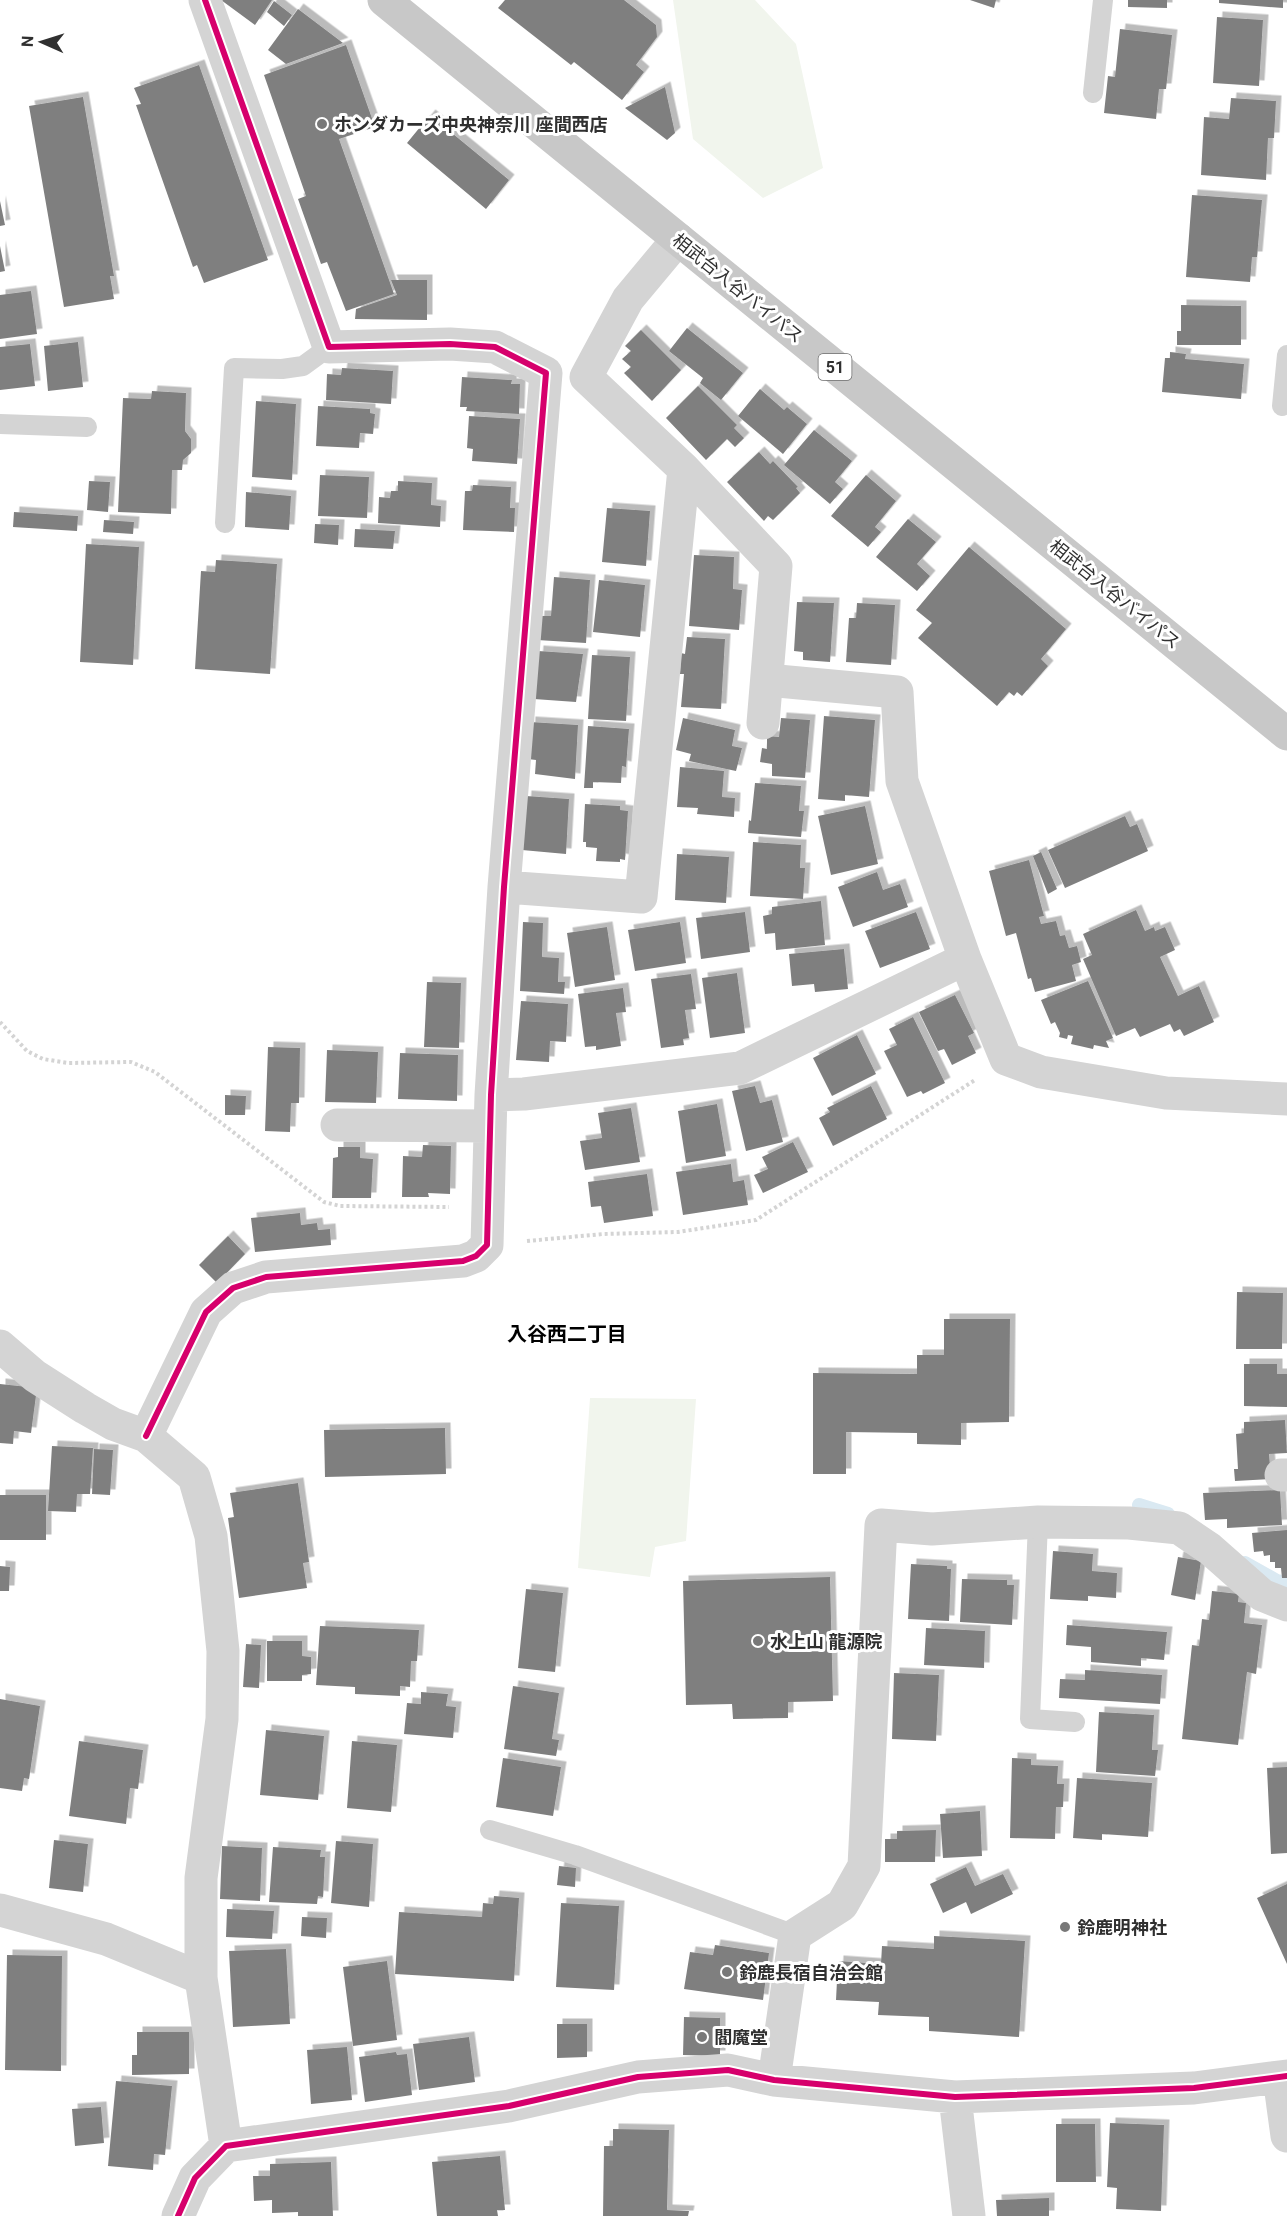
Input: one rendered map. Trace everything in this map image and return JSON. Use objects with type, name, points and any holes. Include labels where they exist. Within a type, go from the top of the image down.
[{"type":"main road","name":"相武台入谷バイパス","points":[[384,0],[1287,734]]},
{"type":"street","points":[[146,1436],[206,1312],[233,1288],[266,1277],[463,1261],[476,1256],[487,1245],[491,1111],[504,887],[546,373],[495,347],[450,344],[329,347],[205,0]]},
{"type":"street","points":[[678,239],[628,298],[586,377],[684,469],[776,566],[763,723]]},
{"type":"street","points":[[504,887],[641,897],[684,469]]},
{"type":"street","points":[[767,680],[897,692],[902,781],[965,960],[1006,1059],[1041,1072],[1166,1093],[1287,1099]]},
{"type":"street","points":[[337,1125],[491,1111],[524,1094],[740,1068],[965,960]]},
{"type":"street","points":[[0,1346],[35,1376],[85,1408],[113,1424],[146,1436],[194,1477],[211,1536],[223,1651],[222,1719],[201,1878],[201,1978],[226,2146]]},
{"type":"street","points":[[774,2080],[795,1935],[842,1905],[864,1866],[881,1525],[932,1529],[1038,1522],[1129,1524],[1179,1528],[1210,1549],[1262,1595],[1287,1605]]},
{"type":"street","points":[[0,1910],[106,1939],[201,1978]]},
{"type":"street","points":[[178,2216],[195,2178],[226,2146],[509,2106],[638,2077],[728,2070],[774,2080],[955,2097],[1194,2088],[1283,2077],[1287,2136]]},
{"type":"street","points":[[955,2097],[969,2216]]},
{"type":"lane","points":[[1093,93],[1103,0]]},
{"type":"lane","points":[[225,524],[234,368],[282,369],[303,366],[329,347]]},
{"type":"lane","points":[[1282,406],[1287,355]]},
{"type":"lane","points":[[0,424],[87,427]]},
{"type":"lane","points":[[1038,1522],[1030,1719],[1074,1722]]},
{"type":"lane","points":[[490,1830],[575,1855],[795,1935]]},
{"type":"path","points":[[0,1022],[27,1051],[44,1059],[68,1063],[131,1062],[155,1072],[324,1202],[340,1206],[488,1208]]},
{"type":"path","points":[[487,1245],[603,1234],[678,1232],[756,1220],[1006,1059]]},
{"type":"shaded area","points":[[673,0],[755,0],[796,44],[823,168],[763,198],[693,139]]},
{"type":"shaded area","points":[[590,1398],[696,1399],[686,1541],[655,1547],[650,1577],[578,1568]]},
{"type":"building","points":[[221,0],[272,0],[255,25]]},
{"type":"building","points":[[505,0],[624,0],[656,25],[657,37],[636,65],[644,72],[622,100],[574,62],[571,65],[498,8]]},
{"type":"building","points":[[970,0],[996,0],[994,8]]},
{"type":"building","points":[[1128,0],[1167,0],[1167,8],[1128,7]]},
{"type":"building","points":[[1219,0],[1283,0],[1283,8],[1219,3]]},
{"type":"building","points":[[274,1],[292,15],[284,26],[267,12]]},
{"type":"building","points":[[298,9],[343,43],[286,64],[268,50]]},
{"type":"building","points":[[1217,17],[1263,20],[1259,86],[1213,83]]},
{"type":"building","points":[[1120,29],[1172,35],[1166,89],[1159,89],[1156,119],[1104,113],[1108,76],[1115,77]]},
{"type":"building","points":[[346,45],[375,127],[339,139],[394,294],[346,311],[327,262],[321,264],[298,199],[306,196],[264,75]]},
{"type":"building","points":[[199,65],[268,260],[204,283],[197,265],[193,267],[136,105],[141,104],[134,88]]},
{"type":"building","points":[[665,87],[675,133],[667,140],[625,108]]},
{"type":"building","points":[[83,97],[114,276],[110,276],[114,299],[64,307],[29,106]]},
{"type":"building","points":[[1231,98],[1276,101],[1274,138],[1268,138],[1266,180],[1201,175],[1204,117],[1229,119]]},
{"type":"building","points":[[430,115],[509,180],[486,209],[407,143]]},
{"type":"building","points":[[1192,195],[1262,200],[1257,257],[1252,257],[1250,282],[1186,277]]},
{"type":"building","points":[[0,201],[5,225],[0,226]]},
{"type":"building","points":[[0,246],[5,271],[0,272]]},
{"type":"building","points":[[391,280],[427,280],[427,320],[355,319],[356,309],[397,295]]},
{"type":"building","points":[[31,291],[37,334],[0,339],[0,295]]},
{"type":"building","points":[[1181,305],[1241,306],[1241,345],[1177,345],[1177,331],[1181,331]]},
{"type":"building","points":[[687,328],[743,373],[721,400],[700,383],[703,378],[669,351]]},
{"type":"building","points":[[641,330],[681,370],[652,401],[624,373],[631,367],[622,359],[631,351],[625,346]]},
{"type":"building","points":[[78,342],[83,387],[48,391],[44,346]]},
{"type":"building","points":[[30,344],[35,386],[0,390],[0,347]]},
{"type":"building","points":[[1170,352],[1186,354],[1185,359],[1244,364],[1241,399],[1162,392],[1165,358],[1170,358]]},
{"type":"building","points":[[342,368],[393,371],[391,404],[326,400],[327,374],[341,375]]},
{"type":"building","points":[[462,377],[512,380],[511,384],[520,384],[519,414],[466,411],[467,407],[460,407]]},
{"type":"building","points":[[698,386],[737,425],[734,428],[744,438],[735,447],[727,439],[706,460],[666,418]]},
{"type":"building","points":[[760,389],[784,410],[787,407],[807,424],[783,454],[738,416]]},
{"type":"building","points":[[152,391],[186,393],[185,431],[191,439],[191,453],[183,460],[182,470],[172,470],[171,514],[118,512],[123,398],[151,399]]},
{"type":"building","points":[[256,401],[296,404],[292,480],[252,477]]},
{"type":"building","points":[[318,406],[370,409],[370,413],[375,414],[373,434],[360,433],[359,448],[316,446]]},
{"type":"building","points":[[469,416],[520,419],[517,464],[472,461],[473,449],[467,448]]},
{"type":"building","points":[[814,430],[852,461],[835,482],[843,489],[830,504],[784,465]]},
{"type":"building","points":[[759,452],[770,464],[773,461],[798,487],[796,488],[800,493],[773,520],[768,516],[764,521],[727,482]]},
{"type":"building","points":[[320,475],[369,477],[367,518],[318,516]]},
{"type":"building","points":[[866,475],[896,501],[875,527],[881,532],[868,547],[831,516]]},
{"type":"building","points":[[89,481],[110,482],[108,512],[87,510]]},
{"type":"building","points":[[398,481],[432,483],[431,505],[441,506],[440,527],[378,523],[379,497],[390,498],[391,491],[398,491]]},
{"type":"building","points":[[473,485],[511,487],[510,508],[515,508],[514,532],[463,530],[465,491],[472,491]]},
{"type":"building","points":[[246,492],[291,496],[289,530],[245,527]]},
{"type":"building","points":[[607,508],[650,511],[646,566],[602,562]]},
{"type":"building","points":[[14,512],[78,516],[77,531],[13,527]]},
{"type":"building","points":[[908,519],[936,542],[917,564],[930,576],[917,591],[876,557]]},
{"type":"building","points":[[104,520],[134,522],[133,534],[103,532]]},
{"type":"building","points":[[315,524],[339,525],[338,545],[314,543]]},
{"type":"building","points":[[355,529],[395,531],[393,549],[354,547]]},
{"type":"building","points":[[86,544],[139,547],[133,665],[80,662]]},
{"type":"building","points":[[969,547],[1066,629],[1041,659],[1048,666],[1022,696],[1017,692],[1014,696],[1009,692],[997,706],[918,638],[932,623],[916,610]]},
{"type":"building","points":[[694,555],[734,557],[733,589],[742,590],[739,630],[689,626]]},
{"type":"building","points":[[216,560],[277,564],[270,674],[195,669],[201,571],[215,572]]},
{"type":"building","points":[[554,577],[590,580],[586,643],[537,640],[539,616],[551,616]]},
{"type":"building","points":[[599,580],[645,585],[640,637],[593,632]]},
{"type":"building","points":[[797,602],[834,603],[830,662],[803,660],[803,652],[794,651]]},
{"type":"building","points":[[857,603],[895,605],[891,665],[846,662],[849,618],[856,618]]},
{"type":"building","points":[[687,637],[725,639],[721,709],[681,707],[684,674],[680,674],[681,653],[685,654]]},
{"type":"building","points":[[538,651],[583,654],[576,702],[534,699]]},
{"type":"building","points":[[592,655],[630,657],[626,721],[588,719]]},
{"type":"building","points":[[824,716],[875,720],[869,797],[845,795],[845,801],[818,799]]},
{"type":"building","points":[[683,718],[735,730],[732,746],[742,748],[736,771],[689,761],[691,754],[676,750]]},
{"type":"building","points":[[781,718],[810,720],[805,778],[772,776],[772,764],[760,762],[762,748],[767,749],[767,736],[779,737]]},
{"type":"building","points":[[530,722],[578,725],[575,779],[535,774],[536,760],[528,759]]},
{"type":"building","points":[[588,726],[629,729],[626,767],[622,766],[621,783],[593,782],[593,788],[584,788]]},
{"type":"building","points":[[680,767],[724,771],[722,797],[735,798],[734,817],[697,814],[698,808],[677,807]]},
{"type":"building","points":[[755,783],[801,786],[799,811],[804,811],[801,837],[748,833]]},
{"type":"building","points":[[526,796],[569,799],[566,854],[522,850]]},
{"type":"building","points":[[585,804],[620,806],[620,810],[628,811],[625,860],[620,859],[620,862],[596,861],[597,848],[586,847],[586,842],[583,842]]},
{"type":"building","points":[[865,806],[878,864],[831,875],[818,816]]},
{"type":"building","points":[[1125,816],[1130,827],[1137,824],[1148,851],[1065,888],[1048,850]]},
{"type":"building","points":[[753,842],[801,845],[800,868],[805,868],[803,899],[750,896]]},
{"type":"building","points":[[1041,852],[1057,889],[1048,894],[1033,856]]},
{"type":"building","points":[[677,854],[729,857],[726,903],[675,900]]},
{"type":"building","points":[[1029,860],[1044,916],[1039,917],[1041,924],[1056,921],[1060,936],[1065,935],[1069,948],[1077,946],[1081,962],[1072,965],[1076,981],[1035,992],[1031,978],[1028,979],[1016,933],[1006,936],[989,871]]},
{"type":"building","points":[[877,872],[883,890],[900,884],[908,907],[853,927],[838,887]]},
{"type":"building","points":[[821,901],[825,945],[776,950],[775,933],[765,934],[763,916],[772,914],[772,907]]},
{"type":"building","points":[[1136,910],[1145,931],[1154,927],[1155,931],[1165,927],[1175,950],[1160,957],[1178,996],[1199,986],[1214,1022],[1184,1036],[1180,1029],[1174,1032],[1170,1024],[1140,1037],[1135,1028],[1116,1036],[1083,959],[1092,955],[1083,934]]},
{"type":"building","points":[[745,912],[750,952],[701,959],[696,918]]},
{"type":"building","points":[[916,912],[930,949],[880,968],[865,931]]},
{"type":"building","points":[[523,922],[543,923],[542,957],[559,958],[558,982],[565,982],[564,994],[520,991]]},
{"type":"building","points":[[680,922],[686,963],[635,971],[628,930]]},
{"type":"building","points":[[607,927],[615,980],[575,987],[567,933]]},
{"type":"building","points":[[844,949],[848,989],[815,992],[814,984],[792,986],[789,954]]},
{"type":"building","points":[[737,973],[745,1033],[710,1038],[702,978]]},
{"type":"building","points":[[691,974],[696,1009],[685,1010],[689,1038],[683,1039],[684,1045],[661,1048],[651,979]]},
{"type":"building","points":[[1088,981],[1113,1038],[1106,1041],[1109,1048],[1094,1045],[1093,1049],[1071,1044],[1073,1036],[1068,1035],[1067,1039],[1059,1037],[1060,1033],[1055,1022],[1051,1024],[1041,1000]]},
{"type":"building","points":[[427,982],[461,983],[459,1048],[424,1047]]},
{"type":"building","points":[[623,988],[626,1012],[616,1013],[621,1046],[596,1050],[596,1046],[585,1047],[578,994]]},
{"type":"building","points":[[955,995],[974,1033],[968,1036],[976,1053],[952,1065],[944,1049],[938,1051],[919,1012]]},
{"type":"building","points":[[521,1001],[568,1004],[566,1042],[550,1041],[549,1062],[516,1060]]},
{"type":"building","points":[[913,1017],[945,1083],[923,1094],[921,1091],[907,1097],[884,1051],[897,1045],[889,1029]]},
{"type":"building","points":[[857,1035],[876,1074],[832,1096],[813,1058]]},
{"type":"building","points":[[268,1047],[300,1048],[299,1103],[291,1103],[290,1132],[265,1131]]},
{"type":"building","points":[[327,1050],[378,1052],[376,1103],[325,1102]]},
{"type":"building","points":[[400,1053],[458,1055],[457,1101],[398,1099]]},
{"type":"building","points":[[755,1086],[760,1103],[772,1100],[783,1142],[746,1151],[732,1091]]},
{"type":"building","points":[[871,1086],[887,1119],[833,1146],[819,1118],[830,1112],[827,1108]]},
{"type":"building","points":[[225,1095],[246,1096],[245,1115],[225,1115]]},
{"type":"building","points":[[717,1104],[726,1156],[686,1163],[678,1111]]},
{"type":"building","points":[[631,1108],[640,1162],[585,1170],[580,1141],[602,1138],[598,1113]]},
{"type":"building","points":[[793,1142],[808,1172],[763,1193],[754,1175],[768,1169],[762,1157]]},
{"type":"building","points":[[423,1145],[451,1146],[450,1194],[428,1193],[429,1197],[402,1197],[403,1156],[422,1157]]},
{"type":"building","points":[[338,1147],[360,1147],[360,1158],[373,1159],[371,1198],[332,1198],[333,1158],[338,1157]]},
{"type":"building","points":[[731,1164],[733,1182],[744,1180],[748,1205],[683,1215],[676,1172]]},
{"type":"building","points":[[647,1174],[653,1216],[604,1223],[601,1206],[591,1207],[588,1182]]},
{"type":"building","points":[[300,1213],[301,1225],[317,1223],[318,1230],[330,1229],[331,1245],[255,1252],[251,1218]]},
{"type":"building","points":[[228,1236],[245,1254],[217,1283],[199,1265]]},
{"type":"building","points":[[1237,1292],[1283,1293],[1282,1349],[1236,1349]]},
{"type":"building","points":[[944,1319],[1010,1319],[1009,1422],[961,1423],[961,1445],[917,1444],[917,1433],[846,1432],[846,1474],[813,1474],[813,1373],[917,1374],[917,1355],[944,1355]]},
{"type":"building","points":[[1244,1364],[1277,1364],[1277,1374],[1287,1374],[1287,1407],[1244,1406]]},
{"type":"building","points":[[0,1384],[37,1388],[31,1433],[14,1431],[13,1444],[0,1443]]},
{"type":"building","points":[[1285,1420],[1287,1453],[1269,1454],[1271,1479],[1235,1481],[1234,1469],[1238,1469],[1236,1434],[1244,1433],[1244,1422]]},
{"type":"building","points":[[445,1428],[446,1474],[325,1477],[324,1430]]},
{"type":"building","points":[[52,1446],[93,1448],[90,1494],[77,1494],[76,1512],[48,1511]]},
{"type":"building","points":[[94,1449],[113,1450],[110,1495],[92,1494]]},
{"type":"building","points":[[298,1483],[309,1562],[303,1563],[307,1588],[239,1598],[228,1518],[234,1517],[230,1493]]},
{"type":"building","points":[[1280,1490],[1282,1525],[1227,1528],[1227,1519],[1205,1520],[1203,1493]]},
{"type":"building","points":[[0,1495],[46,1495],[46,1540],[0,1540]]},
{"type":"building","points":[[1287,1530],[1287,1578],[1282,1578],[1281,1568],[1275,1568],[1275,1562],[1270,1562],[1270,1555],[1264,1556],[1263,1551],[1254,1552],[1252,1533]]},
{"type":"building","points":[[1053,1551],[1093,1554],[1092,1571],[1117,1573],[1116,1598],[1088,1596],[1088,1601],[1050,1599]]},
{"type":"building","points":[[1178,1557],[1201,1561],[1195,1600],[1171,1595]]},
{"type":"building","points":[[911,1564],[947,1566],[947,1569],[951,1569],[949,1621],[908,1619]]},
{"type":"building","points":[[0,1566],[10,1567],[9,1591],[0,1591]]},
{"type":"building","name":"水上山 龍源院","points":[[830,1577],[833,1701],[788,1702],[788,1718],[733,1719],[732,1704],[686,1705],[683,1581]]},
{"type":"building","points":[[962,1579],[1007,1580],[1007,1585],[1014,1585],[1012,1625],[960,1622]]},
{"type":"building","points":[[526,1589],[563,1593],[555,1672],[518,1668]]},
{"type":"building","points":[[1212,1591],[1239,1594],[1238,1602],[1246,1603],[1244,1623],[1262,1625],[1256,1674],[1247,1672],[1238,1745],[1182,1739],[1192,1645],[1199,1646],[1202,1619],[1209,1620]]},
{"type":"building","points":[[1067,1625],[1167,1632],[1164,1660],[1141,1658],[1141,1666],[1091,1662],[1091,1647],[1066,1645]]},
{"type":"building","points":[[320,1626],[419,1630],[417,1661],[411,1661],[410,1687],[400,1686],[400,1696],[355,1694],[355,1687],[316,1685]]},
{"type":"building","points":[[926,1628],[985,1631],[984,1668],[924,1665]]},
{"type":"building","points":[[267,1641],[302,1641],[302,1656],[311,1657],[311,1674],[302,1675],[302,1681],[267,1681]]},
{"type":"building","points":[[246,1644],[261,1645],[259,1688],[243,1687]]},
{"type":"building","points":[[1085,1670],[1162,1675],[1160,1704],[1059,1698],[1060,1679],[1085,1680]]},
{"type":"building","points":[[894,1673],[939,1675],[936,1741],[892,1739]]},
{"type":"building","points":[[513,1686],[559,1693],[552,1739],[559,1740],[556,1756],[504,1749]]},
{"type":"building","points":[[421,1692],[448,1694],[446,1706],[456,1707],[453,1738],[404,1734],[407,1703],[421,1704]]},
{"type":"building","points":[[0,1699],[40,1706],[29,1779],[24,1778],[22,1791],[0,1788]]},
{"type":"building","points":[[1099,1712],[1154,1715],[1152,1750],[1158,1750],[1155,1776],[1096,1772]]},
{"type":"building","points":[[266,1730],[324,1736],[318,1800],[260,1795]]},
{"type":"building","points":[[79,1741],[143,1750],[138,1789],[130,1788],[126,1824],[69,1816]]},
{"type":"building","points":[[352,1741],[397,1745],[391,1812],[347,1808]]},
{"type":"building","points":[[503,1758],[561,1767],[553,1816],[496,1807]]},
{"type":"building","points":[[1012,1758],[1031,1759],[1031,1765],[1058,1766],[1057,1784],[1064,1784],[1063,1807],[1056,1807],[1055,1839],[1010,1838]]},
{"type":"building","points":[[1287,1767],[1287,1853],[1271,1854],[1267,1768]]},
{"type":"building","points":[[1077,1778],[1152,1783],[1148,1837],[1102,1834],[1102,1840],[1073,1838]]},
{"type":"building","points":[[980,1811],[982,1856],[943,1858],[940,1814]]},
{"type":"building","points":[[936,1830],[935,1862],[885,1862],[885,1839],[897,1839],[897,1831]]},
{"type":"building","points":[[54,1840],[88,1844],[83,1892],[49,1888]]},
{"type":"building","points":[[336,1841],[373,1844],[369,1907],[331,1903]]},
{"type":"building","points":[[222,1846],[262,1848],[260,1901],[220,1899]]},
{"type":"building","points":[[273,1847],[321,1850],[320,1857],[325,1857],[323,1897],[318,1896],[317,1904],[269,1902]]},
{"type":"building","points":[[559,1866],[576,1868],[575,1887],[557,1885]]},
{"type":"building","points":[[966,1867],[975,1886],[1003,1874],[1013,1894],[971,1914],[966,1902],[943,1913],[930,1884]]},
{"type":"building","points":[[1287,1884],[1287,1964],[1257,1898]]},
{"type":"building","points":[[494,1896],[519,1898],[514,1981],[395,1974],[399,1912],[482,1917],[483,1903],[493,1904]]},
{"type":"building","points":[[561,1903],[619,1906],[614,1990],[556,1987]]},
{"type":"building","points":[[227,1909],[274,1911],[272,1939],[226,1937]]},
{"type":"building","points":[[302,1917],[327,1918],[326,1938],[301,1936]]},
{"type":"building","name":"鈴鹿明神社","points":[[934,1936],[1025,1941],[1019,2037],[929,2031],[929,2017],[878,2015],[879,2002],[836,2000],[838,1961],[881,1964],[882,1946],[934,1949]]},
{"type":"building","name":"鈴鹿長宿自治会館","points":[[715,1945],[769,1953],[763,2000],[684,1989],[690,1952],[713,1955]]},
{"type":"building","points":[[286,1949],[290,2024],[233,2027],[229,1951]]},
{"type":"building","points":[[7,1955],[62,1956],[61,2071],[5,2070]]},
{"type":"building","points":[[387,1961],[397,2040],[353,2046],[343,1967]]},
{"type":"building","name":"閻魔堂","points":[[684,2017],[720,2018],[720,2056],[683,2055]]},
{"type":"building","points":[[557,2024],[587,2024],[587,2057],[557,2058]]},
{"type":"building","points":[[137,2032],[189,2032],[189,2074],[132,2075],[132,2055],[137,2055]]},
{"type":"building","points":[[469,2037],[475,2082],[419,2090],[413,2044]]},
{"type":"building","points":[[347,2047],[352,2100],[311,2104],[307,2050]]},
{"type":"building","points":[[396,2052],[397,2055],[407,2054],[412,2095],[365,2102],[359,2057]]},
{"type":"building","points":[[116,2081],[172,2086],[165,2155],[154,2154],[153,2170],[108,2166]]},
{"type":"building","points":[[101,2107],[104,2143],[75,2146],[72,2109]]},
{"type":"building","points":[[1110,2123],[1164,2125],[1161,2211],[1116,2209],[1117,2188],[1107,2187]]},
{"type":"building","points":[[1056,2124],[1095,2124],[1096,2182],[1056,2182]]},
{"type":"building","points":[[613,2129],[669,2130],[667,2210],[689,2211],[688,2216],[603,2216],[604,2146],[613,2146]]},
{"type":"building","points":[[500,2156],[505,2210],[497,2210],[498,2216],[437,2216],[432,2162]]},
{"type":"building","points":[[331,2162],[333,2216],[298,2216],[298,2212],[272,2213],[272,2200],[254,2201],[253,2176],[270,2176],[270,2164]]},
{"type":"building","points":[[1049,2198],[1049,2216],[997,2216],[996,2200]]},
{"type":"waterway","points":[[1139,1505],[1168,1514]]},
{"type":"waterway","points":[[1245,1563],[1277,1581],[1287,1583]]},
{"type":"cycle path","points":[[146,1436],[206,1312],[233,1288],[266,1277],[463,1261],[476,1256],[487,1245],[491,1095],[504,887],[546,373],[495,347],[450,344],[329,347],[205,0]]},
{"type":"cycle path","points":[[178,2216],[195,2178],[226,2146],[509,2106],[638,2077],[728,2070],[774,2080],[955,2097],[1194,2088],[1287,2076]]},
{"type":"place","name":"ホンダカーズ中央神奈川 座間西店","points":[[322,124]]},
{"type":"place","name":"水上山 龍源院","points":[[758,1641]]},
{"type":"place","name":"鈴鹿明神社","points":[[1065,1927]]},
{"type":"place","name":"鈴鹿長宿自治会館","points":[[727,1972]]},
{"type":"place","name":"閻魔堂","points":[[702,2037]]},
{"type":"district","name":"入谷西二丁目","points":[[567,1334]]}]
